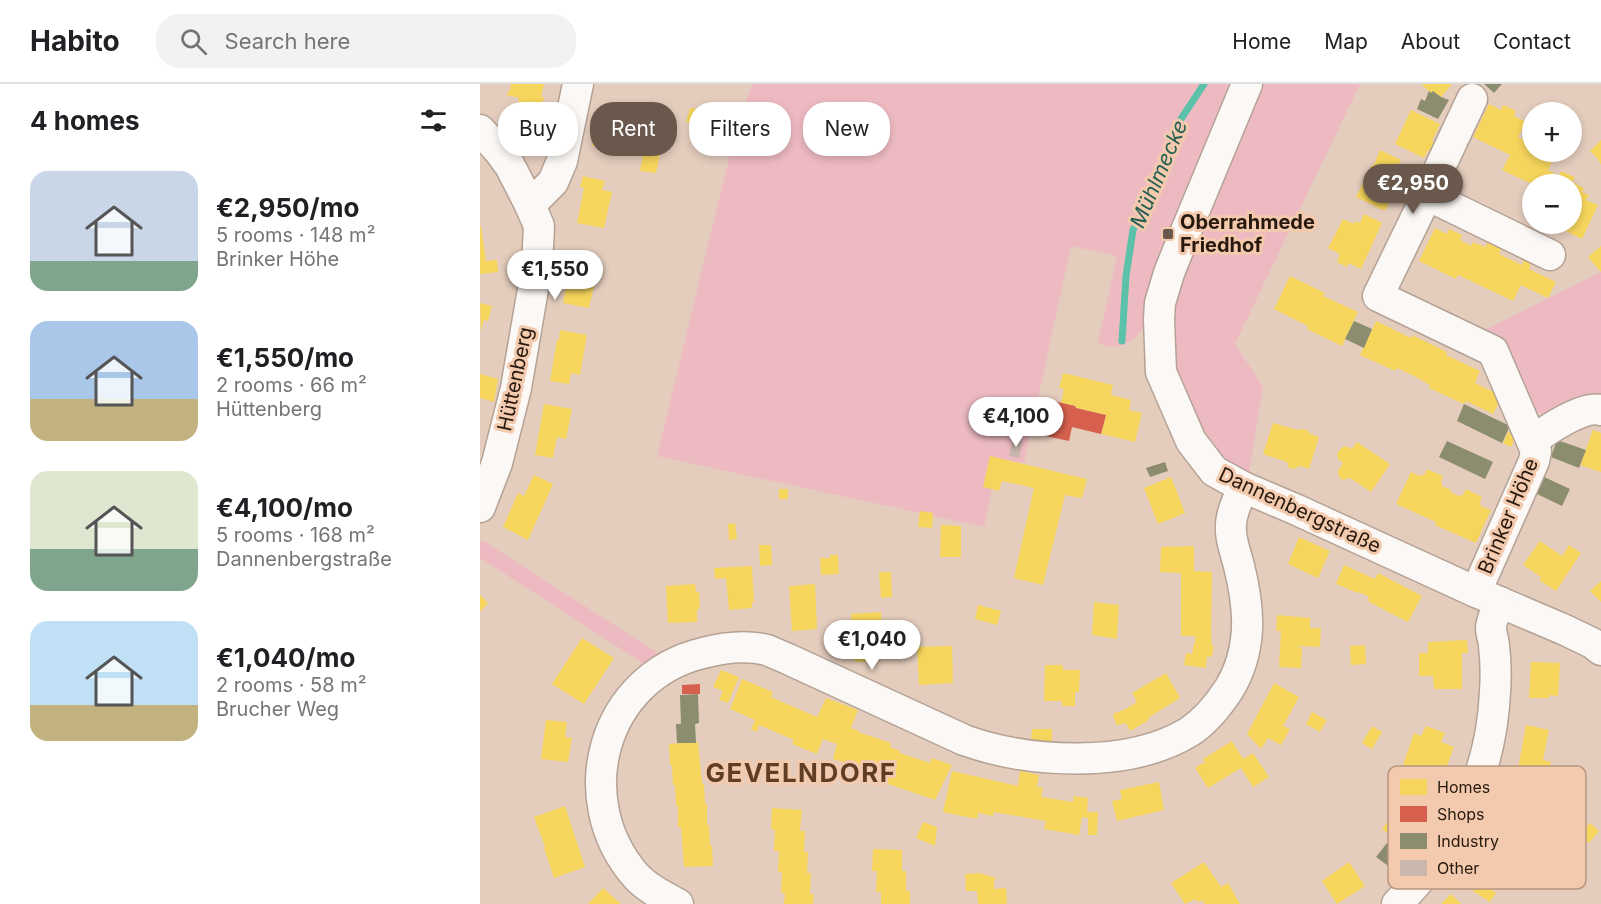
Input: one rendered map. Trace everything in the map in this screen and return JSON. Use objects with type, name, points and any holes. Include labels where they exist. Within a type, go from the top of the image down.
[{"type":"street","points":[[530,206],[554,182],[562,161],[578,84]]},
{"type":"street","name":"Dannenbergstraße","points":[[1247,84],[1169,273],[1160,303],[1161,372],[1191,441],[1214,471],[1243,488],[1565,630],[1601,650]]},
{"type":"street","name":"Brinker Höhe","points":[[1472,99],[1378,296],[1493,351],[1536,451],[1488,597],[1496,682],[1492,729],[1482,766]]},
{"type":"street","name":"Hüttenberg","points":[[480,130],[510,166],[539,226],[535,277],[516,388],[497,463],[480,507]]},
{"type":"street","points":[[1427,195],[1550,255]]},
{"type":"street","name":"Brinker Höhe","points":[[1532,441],[1556,424],[1585,411],[1601,410]]},
{"type":"street","points":[[678,904],[657,893],[637,876],[622,855],[604,817],[601,794],[605,748],[613,726],[626,704],[657,672],[688,656],[710,651],[740,648],[765,650],[964,740],[991,749],[1057,759],[1100,757],[1153,748],[1189,732],[1210,715],[1233,681],[1245,652],[1246,602],[1231,529],[1232,518],[1243,488]]},
{"type":"street","name":"Brinker Höhe","points":[[1397,904],[1412,889]]},
{"type":"shaded area","points":[[752,84],[1232,84],[1160,254],[1146,298],[1144,328],[1134,339],[1121,346],[1111,347],[1098,343],[1117,256],[1071,246],[1024,463],[990,457],[983,486],[992,489],[984,527],[933,516],[933,513],[920,513],[657,456],[729,156],[791,156],[791,102],[746,102]]},
{"type":"shaded area","points":[[1260,84],[1360,84],[1235,344],[1263,387],[1249,474],[1234,466],[1219,453],[1199,422],[1182,386],[1174,363],[1172,303]]},
{"type":"shaded area","points":[[1601,272],[1601,404],[1545,416],[1534,410],[1480,332]]},
{"type":"shaded area","points":[[482,540],[661,655],[646,665],[480,558]]},
{"type":"building: Homes","points":[[511,84],[544,84],[541,97],[544,97],[543,102],[518,102],[519,98],[507,95]]},
{"type":"building: Homes","points":[[1421,84],[1452,84],[1441,97],[1433,91],[1431,93]]},
{"type":"building: Homes","points":[[1489,104],[1501,110],[1503,105],[1516,111],[1514,116],[1522,120],[1522,130],[1518,137],[1522,139],[1522,162],[1552,162],[1548,170],[1555,174],[1522,174],[1522,179],[1502,170],[1510,155],[1473,137]]},
{"type":"building: Homes","points":[[1411,110],[1440,124],[1432,141],[1435,142],[1424,158],[1395,144]]},
{"type":"building: Homes","points":[[1601,140],[1601,165],[1590,151]]},
{"type":"building: Homes","points":[[1380,150],[1401,160],[1393,174],[1398,177],[1389,195],[1392,197],[1385,211],[1356,197]]},
{"type":"building: Homes","points":[[643,156],[660,156],[656,173],[640,171]]},
{"type":"building: Homes","points":[[583,176],[605,181],[602,190],[612,192],[604,228],[577,223],[584,188],[580,187]]},
{"type":"building: Homes","points":[[1582,192],[1589,195],[1586,200],[1598,205],[1582,239],[1572,234],[1582,234]]},
{"type":"building: Homes","points":[[1364,214],[1382,223],[1361,269],[1349,263],[1347,267],[1337,262],[1340,254],[1328,248],[1343,219],[1354,224],[1355,221],[1360,223]]},
{"type":"building: Homes","points":[[480,226],[486,261],[497,260],[498,272],[480,274]]},
{"type":"building: Homes","points":[[1435,228],[1447,234],[1449,229],[1462,235],[1460,240],[1471,246],[1473,242],[1485,247],[1488,242],[1501,249],[1499,254],[1522,265],[1524,260],[1531,263],[1529,269],[1556,282],[1548,298],[1521,285],[1513,301],[1458,275],[1456,279],[1419,261]]},
{"type":"building: Homes","points":[[1601,246],[1601,272],[1588,257]]},
{"type":"building: Homes","points":[[570,252],[590,257],[589,267],[598,269],[589,308],[563,303]]},
{"type":"building: Homes","points":[[1290,276],[1325,293],[1323,296],[1358,312],[1342,346],[1274,309]]},
{"type":"building: Homes","points":[[480,303],[492,306],[488,321],[484,320],[481,331]]},
{"type":"building: Homes","points":[[1376,321],[1411,338],[1412,335],[1480,371],[1475,383],[1502,396],[1493,414],[1466,401],[1464,404],[1429,388],[1430,385],[1397,368],[1395,371],[1360,355]]},
{"type":"building: Homes","points":[[560,330],[587,335],[580,375],[571,373],[569,384],[550,381]]},
{"type":"building: Homes","points":[[1063,373],[1113,385],[1111,395],[1131,400],[1129,410],[1142,413],[1135,442],[1101,434],[1106,415],[1061,403],[1064,389],[1059,388]]},
{"type":"building: Homes","points":[[480,374],[498,379],[494,402],[480,398]]},
{"type":"building: Homes","points":[[544,404],[572,409],[566,439],[557,437],[553,458],[535,455]]},
{"type":"building: Homes","points":[[1273,423],[1298,430],[1307,430],[1319,437],[1309,469],[1300,466],[1294,469],[1289,468],[1287,462],[1263,454]]},
{"type":"building: Homes","points":[[1593,430],[1601,433],[1601,472],[1580,465]]},
{"type":"building: Homes","points":[[1508,432],[1516,436],[1511,447],[1503,443]]},
{"type":"building: Homes","points":[[1357,442],[1390,464],[1371,492],[1350,478],[1343,480],[1339,477],[1338,471],[1343,463],[1338,459],[1337,453],[1344,446],[1352,449]]},
{"type":"building: Homes","points":[[990,456],[1087,479],[1082,498],[1065,495],[1043,585],[1014,578],[1034,488],[1002,481],[999,491],[983,487]]},
{"type":"building: Homes","points":[[1427,469],[1443,476],[1442,486],[1451,490],[1450,492],[1459,496],[1463,495],[1466,489],[1482,497],[1481,506],[1491,510],[1476,543],[1396,504],[1411,472],[1420,476],[1425,474]]},
{"type":"building: Homes","points":[[534,475],[553,484],[528,540],[503,527],[518,493],[524,496]]},
{"type":"building: Homes","points":[[1171,477],[1185,513],[1158,524],[1144,488]]},
{"type":"building: Homes","points":[[779,489],[788,489],[788,499],[779,499]]},
{"type":"building: Homes","points":[[920,511],[933,513],[932,528],[918,527]]},
{"type":"building: Homes","points":[[735,523],[737,539],[729,540],[728,524]]},
{"type":"building: Homes","points":[[941,525],[961,526],[961,557],[940,557]]},
{"type":"building: Homes","points":[[1299,537],[1330,551],[1318,578],[1288,564]]},
{"type":"building: Homes","points":[[1540,541],[1562,556],[1569,545],[1581,553],[1556,591],[1539,580],[1541,577],[1523,565]]},
{"type":"building: Homes","points":[[759,545],[771,545],[772,565],[760,566]]},
{"type":"building: Homes","points":[[1194,546],[1194,571],[1212,572],[1211,635],[1212,646],[1214,646],[1212,657],[1207,656],[1206,668],[1184,665],[1186,653],[1192,654],[1195,636],[1181,636],[1181,573],[1160,572],[1161,547]]},
{"type":"building: Homes","points":[[830,555],[838,555],[839,574],[821,575],[820,558],[830,558]]},
{"type":"building: Homes","points":[[1344,565],[1375,579],[1378,573],[1422,596],[1408,622],[1369,602],[1368,596],[1336,584]]},
{"type":"building: Homes","points":[[752,566],[754,602],[752,608],[729,610],[726,578],[715,579],[714,568]]},
{"type":"building: Homes","points":[[879,572],[891,572],[892,597],[881,598]]},
{"type":"building: Homes","points":[[1601,581],[1601,602],[1590,591]]},
{"type":"building: Homes","points":[[695,584],[696,592],[699,592],[700,609],[697,609],[697,622],[668,623],[666,586]]},
{"type":"building: Homes","points":[[815,584],[817,629],[792,631],[789,586]]},
{"type":"building: Homes","points":[[480,595],[488,603],[480,612]]},
{"type":"building: Homes","points":[[1094,602],[1119,605],[1117,639],[1092,635]]},
{"type":"building: Homes","points":[[978,605],[1001,611],[997,625],[975,619]]},
{"type":"building: Homes","points":[[881,612],[883,650],[877,651],[878,661],[855,662],[851,614]]},
{"type":"building: Homes","points":[[1277,615],[1310,618],[1310,628],[1321,628],[1320,647],[1296,646],[1302,648],[1301,668],[1279,667],[1281,631],[1276,631]]},
{"type":"building: Homes","points":[[582,638],[614,658],[584,704],[552,684]]},
{"type":"building: Homes","points":[[1467,640],[1468,653],[1462,653],[1462,689],[1434,689],[1433,676],[1419,676],[1419,653],[1428,653],[1428,642]]},
{"type":"building: Homes","points":[[1365,645],[1366,664],[1351,665],[1350,646]]},
{"type":"building: Homes","points":[[952,646],[953,683],[919,685],[917,647]]},
{"type":"building: Homes","points":[[1531,662],[1560,663],[1558,696],[1529,698]]},
{"type":"building: Homes","points":[[1045,665],[1063,665],[1063,670],[1080,670],[1079,692],[1075,692],[1075,706],[1062,706],[1062,701],[1044,701]]},
{"type":"building: Homes","points":[[721,670],[739,677],[728,703],[719,700],[723,691],[713,687]]},
{"type":"building: Homes","points":[[1166,673],[1180,698],[1130,731],[1126,723],[1116,724],[1113,715],[1137,702],[1132,693]]},
{"type":"building: Homes","points":[[742,679],[773,692],[771,697],[817,717],[826,698],[858,710],[851,728],[891,743],[890,747],[900,753],[930,763],[932,758],[952,765],[935,800],[879,781],[881,775],[833,759],[837,744],[823,739],[817,754],[792,744],[794,740],[759,725],[757,732],[751,729],[755,720],[730,709]]},
{"type":"building: Homes","points":[[1274,683],[1299,697],[1283,726],[1290,729],[1281,745],[1268,738],[1261,749],[1247,734]]},
{"type":"building: Homes","points":[[1312,712],[1327,720],[1320,732],[1306,724]]},
{"type":"building: Homes","points":[[546,720],[567,722],[565,737],[572,738],[568,762],[541,759]]},
{"type":"building: Homes","points":[[1526,725],[1549,730],[1543,760],[1551,762],[1550,766],[1518,766]]},
{"type":"building: Homes","points":[[1372,726],[1382,732],[1372,749],[1362,743]]},
{"type":"building: Homes","points":[[1426,726],[1445,733],[1441,742],[1454,747],[1447,766],[1403,766],[1414,733],[1421,736]]},
{"type":"building: Homes","points":[[1032,729],[1052,729],[1052,742],[1031,741]]},
{"type":"building: Homes","points":[[1232,741],[1243,759],[1253,753],[1269,777],[1253,787],[1241,768],[1208,788],[1195,768],[1205,762],[1203,759]]},
{"type":"building: Homes","points":[[698,742],[713,866],[684,867],[681,827],[678,827],[678,806],[676,806],[672,765],[670,765],[669,744]]},
{"type":"building: Homes","points":[[952,771],[1018,786],[1020,771],[1039,775],[1037,787],[1043,788],[1041,797],[1073,802],[1074,796],[1088,798],[1087,812],[1098,812],[1097,835],[1088,835],[1088,818],[1082,817],[1079,835],[1044,829],[1046,821],[994,812],[993,816],[979,813],[979,810],[977,819],[943,812]]},
{"type":"building: Homes","points":[[1159,782],[1164,810],[1117,821],[1112,801],[1122,799],[1120,790]]},
{"type":"building: Homes","points":[[565,806],[585,867],[554,878],[534,817]]},
{"type":"building: Homes","points":[[772,808],[802,810],[800,831],[805,831],[804,852],[808,852],[807,873],[811,873],[810,894],[814,894],[813,904],[784,904],[785,893],[781,893],[782,872],[778,872],[779,851],[774,851],[775,830],[771,829]]},
{"type":"building: Homes","points":[[1388,821],[1388,834],[1382,829]]},
{"type":"building: Homes","points":[[923,822],[937,827],[935,846],[916,838]]},
{"type":"building: Homes","points":[[1590,823],[1599,831],[1589,843],[1586,841],[1586,827]]},
{"type":"building: Homes","points":[[873,849],[902,850],[902,871],[906,871],[906,891],[910,891],[910,904],[881,904],[881,892],[876,892],[877,871],[872,871]]},
{"type":"building: Homes","points":[[1204,862],[1221,887],[1228,883],[1240,904],[1205,904],[1202,900],[1198,902],[1195,899],[1185,904],[1171,883]]},
{"type":"building: Homes","points":[[1349,862],[1365,886],[1337,904],[1322,881]]},
{"type":"building: Homes","points":[[980,873],[999,879],[994,879],[994,889],[1006,888],[1007,904],[978,904],[977,891],[966,891],[965,874]]},
{"type":"building: Homes","points":[[603,888],[621,904],[588,904]]},
{"type":"building: Homes","points":[[1474,889],[1491,889],[1496,893],[1490,902],[1473,891]]},
{"type":"building: Homes","points":[[1451,894],[1461,904],[1441,904]]},
{"type":"building: Shops","points":[[1049,400],[1106,415],[1101,434],[1072,427],[1069,441],[1041,435]]},
{"type":"building: Shops","points":[[700,684],[700,694],[682,694],[682,685]]},
{"type":"building: Industry","points":[[1484,84],[1502,84],[1494,93]]},
{"type":"building: Industry","points":[[1429,91],[1449,100],[1438,119],[1417,109],[1421,99],[1425,101]]},
{"type":"building: Industry","points":[[1354,321],[1372,329],[1364,348],[1345,339]]},
{"type":"building: Industry","points":[[1464,404],[1510,426],[1502,443],[1457,421]]},
{"type":"building: Industry","points":[[1557,440],[1586,450],[1579,468],[1551,457]]},
{"type":"building: Industry","points":[[1447,441],[1493,462],[1485,479],[1439,457]]},
{"type":"building: Industry","points":[[1165,462],[1168,471],[1150,477],[1146,468]]},
{"type":"building: Industry","points":[[1542,476],[1570,489],[1562,506],[1535,493]]},
{"type":"building: Industry","points":[[698,694],[699,723],[695,724],[696,743],[677,743],[676,724],[681,724],[680,695]]},
{"type":"building: Industry","points":[[1387,843],[1388,866],[1376,857]]},
{"type":"building: Other","points":[[1013,439],[1023,441],[1019,458],[1009,456]]},
{"type":"waterway","name":"Mühlmecke","points":[[1122,341],[1126,276],[1133,230],[1170,153],[1179,122],[1204,84]]},
{"type":"place","name":"Oberrahmede Friedhof","points":[[1168,234]]},
{"type":"district","name":"GEVELNDORF","points":[[801,773]]}]
